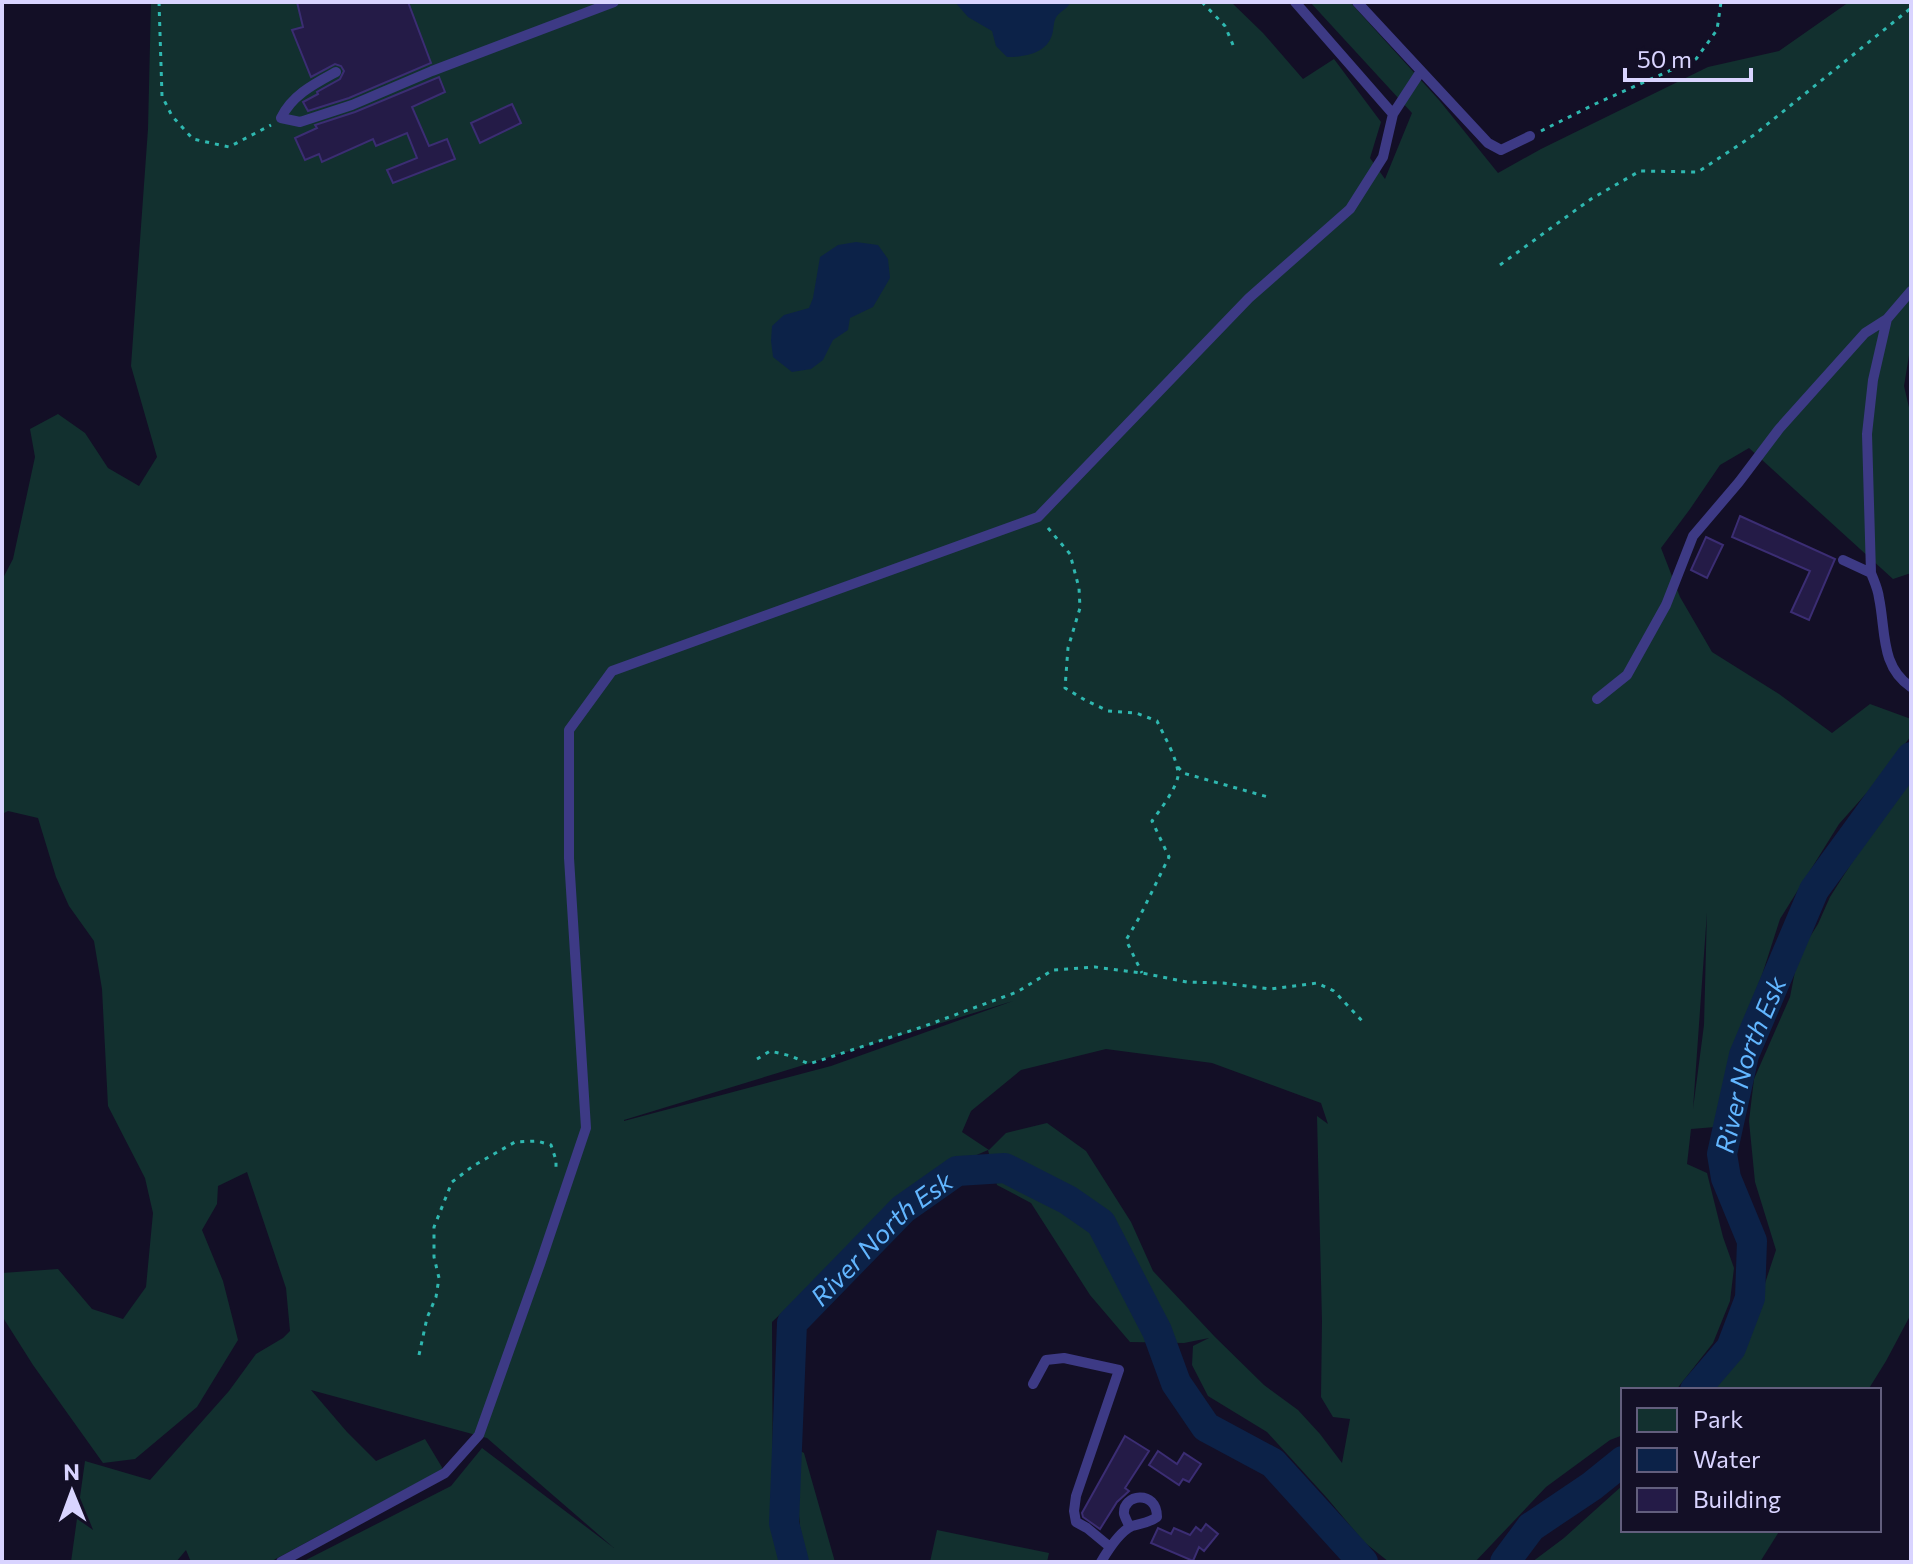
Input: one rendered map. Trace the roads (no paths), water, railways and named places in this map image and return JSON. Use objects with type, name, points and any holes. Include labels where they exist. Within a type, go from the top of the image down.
[{"type":"lane","points":[[336,72],[308,87],[281,118],[300,122],[352,105],[614,2]]},
{"type":"lane","points":[[1295,2],[1393,114]]},
{"type":"lane","points":[[1357,2],[1488,143],[1501,150],[1530,136]]},
{"type":"lane","points":[[281,1562],[445,1473],[479,1435],[586,1128],[569,858],[569,730],[612,671],[1038,517],[1249,298],[1350,209],[1383,157],[1393,114],[1421,71]]},
{"type":"lane","points":[[1597,699],[1627,675],[1666,605],[1693,536],[1779,429],[1865,333],[1887,319],[1911,291]]},
{"type":"lane","points":[[1887,319],[1873,380],[1867,434],[1871,573],[1879,594],[1883,636],[1890,664],[1911,687]]},
{"type":"lane","points":[[1843,560],[1871,573]]},
{"type":"lane","points":[[1033,1384],[1046,1360],[1064,1358],[1119,1370],[1076,1496],[1074,1511],[1076,1522],[1110,1547]]},
{"type":"lane","points":[[1101,1562],[1110,1547],[1130,1527]]},
{"type":"water","points":[[955,2],[1071,2],[1056,18],[1052,35],[1045,46],[1027,55],[1007,57],[996,46],[992,31],[968,17]]},
{"type":"water","points":[[856,242],[878,245],[888,259],[890,278],[873,307],[850,318],[848,330],[833,340],[823,360],[811,369],[792,372],[773,357],[772,326],[784,315],[809,308],[820,257],[838,245]]},
{"type":"waterway","name":"River North Esk","points":[[1697,1388],[1731,1348],[1750,1298],[1752,1241],[1726,1178],[1722,1154],[1744,1055],[1814,890],[1911,757]]},
{"type":"waterway","name":"River North Esk","points":[[794,1562],[784,1523],[792,1323],[903,1209],[957,1171],[1005,1168],[1068,1200],[1101,1223],[1157,1331],[1176,1383],[1206,1427],[1273,1463],[1363,1562]]},
{"type":"waterway","name":"River North Esk","points":[[1505,1562],[1531,1527],[1621,1463]]}]
